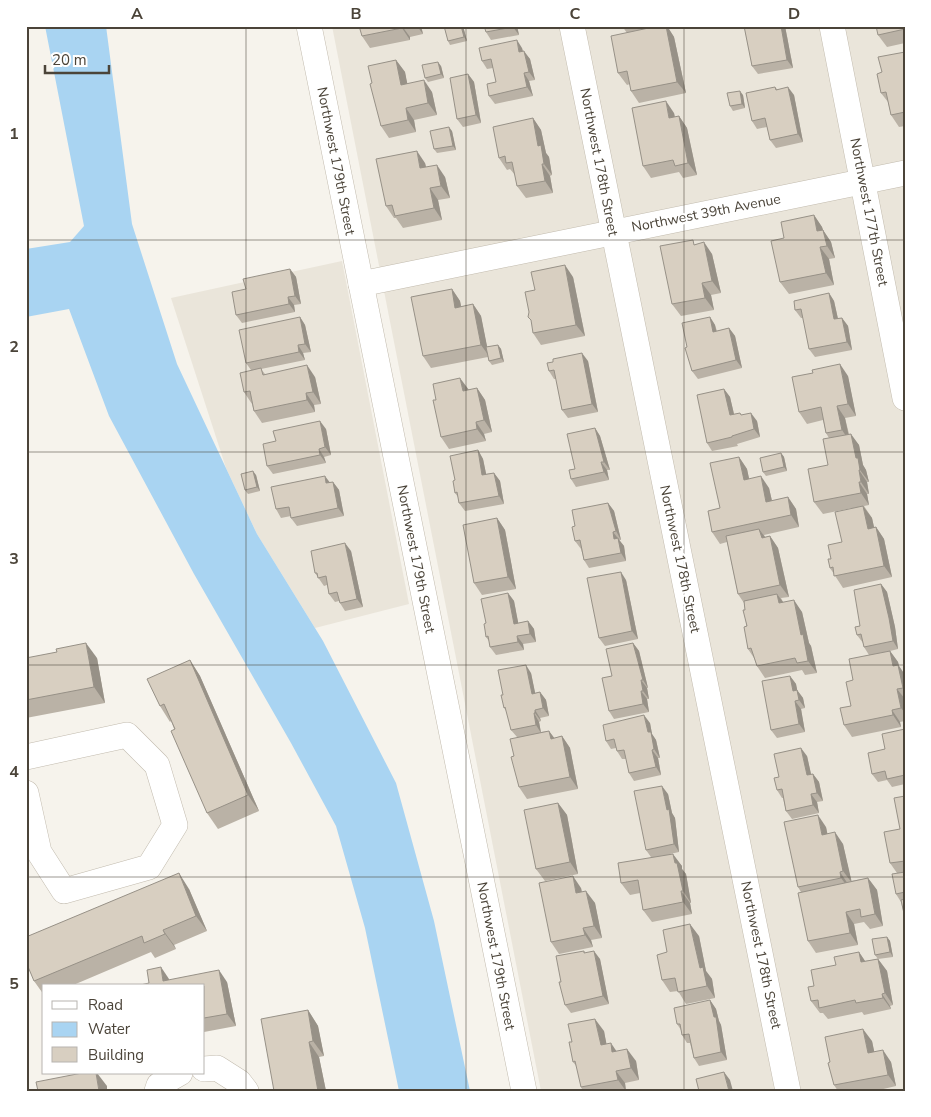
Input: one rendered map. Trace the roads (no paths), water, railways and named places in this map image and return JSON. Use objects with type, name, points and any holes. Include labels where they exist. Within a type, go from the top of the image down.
[{"type":"street","name":"Northwest 179th Street","points":[[309,26],[524,1091]]},
{"type":"street","name":"Northwest 178th Street","points":[[572,26],[788,1091]]},
{"type":"street","name":"Northwest 177th Street","points":[[832,26],[905,398]]},
{"type":"street","name":"Northwest 39th Avenue","points":[[361,284],[905,173]]},
{"type":"street","points":[[26,757],[127,735],[158,764],[175,825],[149,867],[64,891],[39,852],[26,793]]},
{"type":"street","points":[[205,1069],[217,1068],[239,1082],[246,1091]]},
{"type":"street","points":[[156,1091],[159,1085],[178,1074]]},
{"type":"water","points":[[45,26],[106,26],[132,224],[177,364],[257,534],[323,641],[396,783],[434,921],[470,1091],[399,1091],[365,928],[336,826],[291,743],[194,574],[109,416],[69,309],[26,317],[26,249],[70,242],[84,226]]}]
